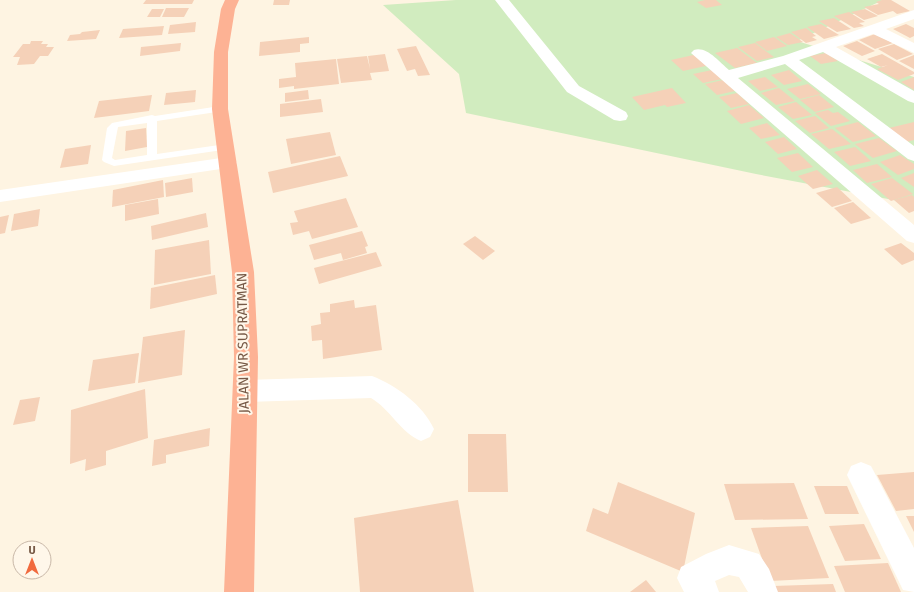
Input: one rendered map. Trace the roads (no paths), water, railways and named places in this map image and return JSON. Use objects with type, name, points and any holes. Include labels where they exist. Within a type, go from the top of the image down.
[{"type":"highway","name":"JALAN WR SUPRATMAN","points":[[232,0],[228,9],[221,52],[220,109],[243,272],[246,357],[239,592]]},
{"type":"street","points":[[502,0],[573,89],[620,116]]},
{"type":"street","points":[[726,76],[788,59],[914,14]]},
{"type":"street","points":[[875,29],[914,49]]},
{"type":"street","points":[[824,46],[914,98]]},
{"type":"street","points":[[699,53],[913,235]]},
{"type":"street","points":[[788,59],[914,155]]},
{"type":"street","points":[[0,196],[227,155]]},
{"type":"street","points":[[245,391],[372,387],[390,396],[420,429]]},
{"type":"street","points":[[861,475],[914,578]]},
{"type":"street","points":[[704,592],[692,578],[716,564],[729,560],[748,565],[758,580],[763,592]]},
{"type":"lane","points":[[220,109],[120,123],[112,128],[107,160],[114,163],[152,158],[227,155]]},
{"type":"lane","points":[[152,118],[152,158]]}]
